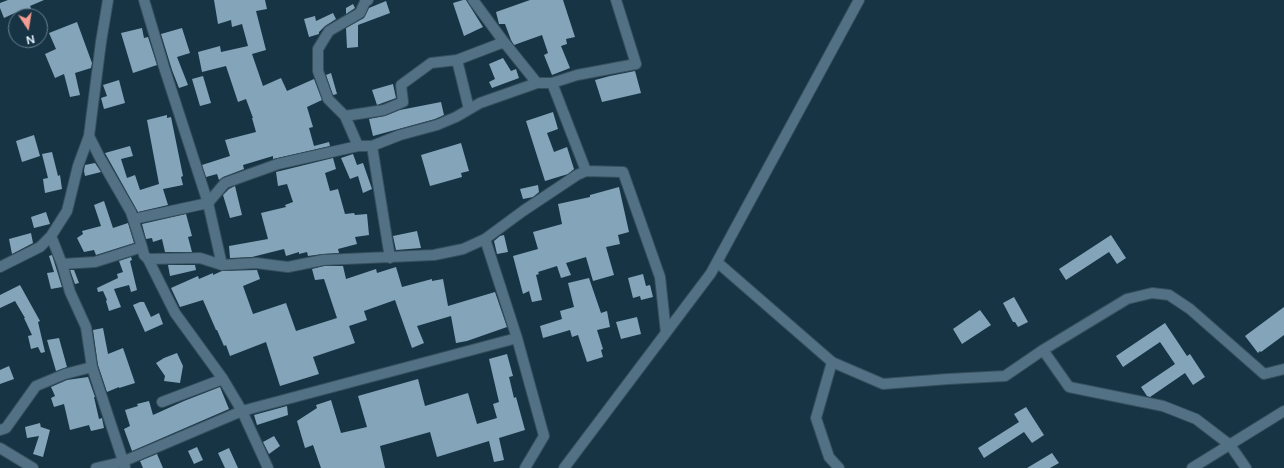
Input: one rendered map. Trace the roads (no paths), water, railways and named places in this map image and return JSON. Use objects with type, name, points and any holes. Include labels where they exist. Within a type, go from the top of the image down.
[{"type":"street","points":[[0,267],[40,247],[51,236],[67,210],[78,166],[89,136],[108,0]]},
{"type":"street","points":[[144,0],[208,203],[222,265]]},
{"type":"street","points":[[473,0],[537,84]]},
{"type":"street","points":[[134,219],[208,203],[226,183],[250,174],[278,164],[358,146],[372,146],[400,135],[437,125],[456,117],[480,103],[537,84],[552,84],[577,75],[636,64],[616,0]]},
{"type":"street","points":[[564,468],[711,274],[859,0]]},
{"type":"street","points":[[358,146],[344,116],[328,99],[318,71],[318,49],[329,31],[360,13],[366,1]]},
{"type":"street","points":[[344,116],[384,110],[403,102],[401,85],[431,63],[456,60],[504,42]]},
{"type":"street","points":[[456,60],[469,109]]},
{"type":"street","points":[[552,84],[586,171]]},
{"type":"street","points":[[89,136],[134,219],[144,255],[148,259],[175,313],[223,378],[242,410],[268,468]]},
{"type":"street","points":[[372,146],[390,258]]},
{"type":"street","points":[[148,259],[200,258],[222,265],[256,263],[288,267],[323,260],[434,255],[463,249],[485,239],[523,211],[577,175],[586,171],[623,172],[660,277],[666,332]]},
{"type":"street","points":[[51,236],[62,264],[70,292],[86,327],[92,367],[124,465]]},
{"type":"street","points":[[485,239],[517,338],[544,436],[525,468]]},
{"type":"street","points":[[62,264],[95,262],[142,247]]},
{"type":"street","points":[[717,262],[832,362],[883,384],[1005,376],[1043,350],[1127,299],[1152,293],[1168,295],[1190,309],[1264,374],[1284,369]]},
{"type":"street","points":[[96,468],[124,465],[242,410],[517,338]]},
{"type":"street","points":[[1043,350],[1069,387],[1163,406],[1196,419],[1230,444],[1246,468]]},
{"type":"street","points":[[832,362],[816,418],[829,457],[839,468]]},
{"type":"street","points":[[0,430],[6,428],[36,386],[65,374],[92,367]]},
{"type":"street","points":[[162,402],[223,378]]},
{"type":"street","points":[[1192,468],[1284,411]]},
{"type":"street","points":[[0,448],[33,468]]}]
